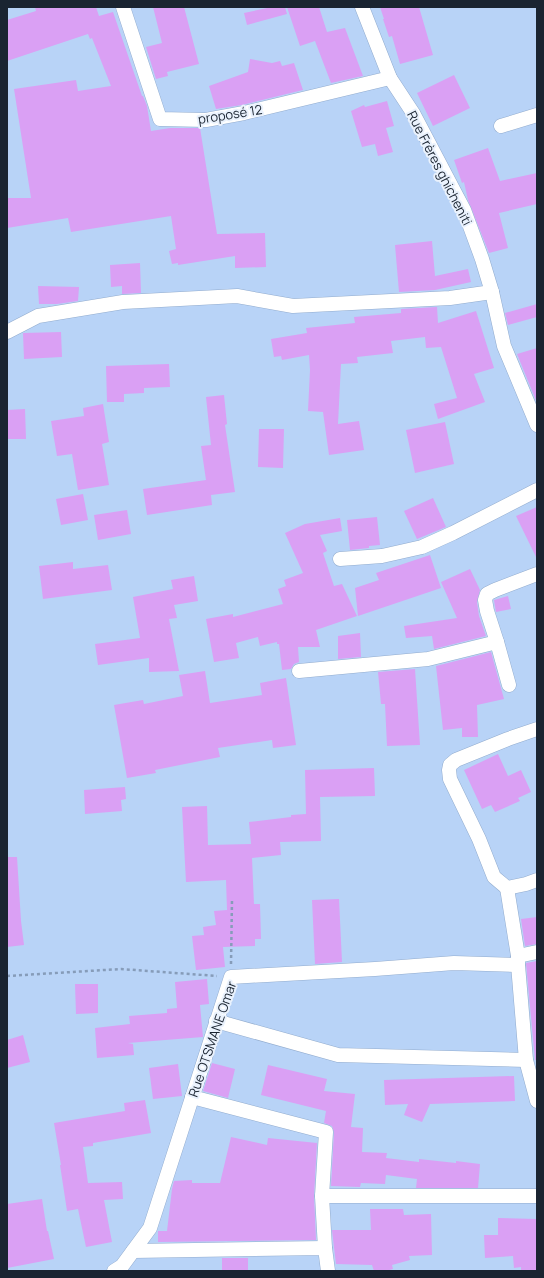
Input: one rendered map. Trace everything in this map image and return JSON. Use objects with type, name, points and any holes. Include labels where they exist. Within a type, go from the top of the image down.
[{"type":"street","name":"proposé 12","points":[[123,7],[160,119],[206,120],[244,113],[390,78]]},
{"type":"street","name":"Rue Frères ghicheniti","points":[[362,7],[390,78],[413,112],[464,210],[482,259],[492,292],[504,346],[537,425]]},
{"type":"street","points":[[500,126],[537,115]]},
{"type":"street","points":[[7,332],[38,316],[123,302],[237,296],[293,306],[450,298],[492,292]]},
{"type":"street","points":[[340,559],[382,556],[422,547],[453,533],[537,490]]},
{"type":"street","points":[[509,685],[485,600],[487,594],[495,590],[537,574]]},
{"type":"street","points":[[299,671],[428,659],[497,642]]},
{"type":"street","points":[[537,730],[508,739],[456,760],[450,764],[449,770],[450,779],[479,839],[494,877],[506,888],[518,960],[526,1060],[537,1101]]},
{"type":"street","points":[[506,888],[537,880]]},
{"type":"street","name":"Rue OTSMANE Omar","points":[[114,1271],[122,1266],[150,1228],[231,977],[518,960],[537,952]]},
{"type":"street","points":[[216,1021],[338,1055],[526,1060]]},
{"type":"street","points":[[192,1097],[326,1132],[322,1196],[328,1271]]},
{"type":"street","points":[[322,1196],[537,1196]]},
{"type":"street","points":[[133,1251],[325,1248]]},
{"type":"path","points":[[7,976],[121,969],[231,977],[232,900]]},
{"type":"building","points":[[35,7],[96,7],[99,16],[113,12],[142,96],[147,106],[151,131],[170,128],[200,128],[217,234],[265,233],[266,267],[235,268],[235,256],[178,265],[178,263],[172,264],[169,251],[176,249],[171,216],[71,232],[68,218],[7,228],[7,198],[31,198],[14,89],[76,80],[78,91],[111,86],[92,38],[90,39],[88,34],[7,61],[7,20],[36,11]]},
{"type":"building","points":[[153,7],[184,7],[199,64],[167,72],[168,76],[156,79],[146,47],[162,43]]},
{"type":"building","points":[[272,7],[285,7],[287,14],[247,25],[244,13]]},
{"type":"building","points":[[287,7],[319,7],[327,32],[345,28],[363,76],[331,83],[315,41],[300,46]]},
{"type":"building","points":[[380,7],[419,7],[433,55],[400,64],[392,36],[389,37]]},
{"type":"building","points":[[250,59],[272,63],[280,61],[282,66],[294,63],[303,90],[242,105],[216,109],[209,86],[248,72]]},
{"type":"building","points":[[454,75],[470,108],[433,126],[417,93]]},
{"type":"building","points":[[387,101],[394,126],[386,128],[393,152],[378,156],[375,144],[362,147],[351,111],[364,105],[365,107]]},
{"type":"building","points":[[488,148],[500,181],[537,173],[537,204],[499,213],[508,248],[489,253],[468,200],[464,182],[462,183],[454,160]]},
{"type":"building","points":[[432,241],[435,276],[468,269],[471,282],[435,290],[399,292],[395,245]]},
{"type":"building","points":[[140,263],[141,293],[122,294],[122,286],[111,287],[110,265]]},
{"type":"building","points":[[38,286],[79,287],[78,301],[57,304],[39,304]]},
{"type":"building","points":[[537,304],[537,317],[508,325],[505,313]]},
{"type":"building","points":[[437,307],[438,323],[476,311],[494,368],[474,374],[485,402],[438,419],[434,404],[457,398],[441,347],[426,348],[425,337],[391,341],[393,353],[357,357],[358,363],[341,364],[338,424],[359,421],[364,450],[329,455],[323,412],[308,411],[310,370],[309,355],[282,360],[281,356],[274,357],[271,339],[307,333],[306,328],[355,323],[354,317],[401,313],[401,309]]},
{"type":"building","points":[[61,332],[62,357],[24,359],[23,333]]},
{"type":"building","points":[[537,348],[537,403],[517,354]]},
{"type":"building","points":[[169,364],[170,387],[144,388],[144,393],[124,394],[124,402],[107,402],[106,366]]},
{"type":"building","points":[[224,395],[227,424],[225,425],[235,492],[211,495],[212,505],[147,515],[143,489],[206,480],[201,446],[211,445],[206,397]]},
{"type":"building","points":[[103,404],[109,442],[102,444],[109,485],[78,490],[72,454],[57,456],[51,421],[84,416],[83,408]]},
{"type":"building","points":[[25,409],[26,439],[7,439],[7,410]]},
{"type":"building","points":[[445,422],[454,464],[415,473],[406,430]]},
{"type":"building","points":[[259,429],[284,429],[283,468],[258,467]]},
{"type":"building","points":[[83,494],[88,520],[61,525],[56,499]]},
{"type":"building","points":[[433,498],[446,527],[417,539],[404,511]]},
{"type":"building","points":[[537,507],[537,559],[516,516]]},
{"type":"building","points":[[127,510],[131,534],[98,540],[94,515]]},
{"type":"building","points":[[377,517],[380,545],[350,550],[347,520]]},
{"type":"building","points":[[340,518],[342,531],[320,535],[327,551],[323,553],[334,586],[342,584],[357,616],[316,630],[320,647],[298,647],[299,662],[294,664],[291,669],[282,670],[279,644],[277,644],[277,642],[260,646],[258,637],[236,643],[239,658],[214,662],[206,619],[233,614],[233,617],[283,604],[278,589],[286,586],[284,580],[303,573],[285,533],[305,524]]},
{"type":"building","points":[[430,555],[441,588],[358,616],[355,588],[379,580],[376,573]]},
{"type":"building","points":[[73,562],[73,569],[108,565],[112,590],[43,599],[39,566]]},
{"type":"building","points":[[470,569],[480,590],[477,602],[479,616],[486,636],[434,649],[432,636],[406,638],[404,626],[457,618],[441,582]]},
{"type":"building","points":[[194,576],[198,601],[174,605],[177,618],[169,619],[179,671],[149,672],[149,658],[98,665],[95,644],[140,638],[133,597],[173,589],[171,580]]},
{"type":"building","points":[[508,596],[511,609],[496,612],[494,600]]},
{"type":"building","points":[[360,633],[361,657],[338,659],[338,636]]},
{"type":"building","points":[[491,652],[504,699],[477,705],[478,737],[462,737],[462,728],[443,730],[436,666]]},
{"type":"building","points":[[415,669],[420,745],[387,746],[385,704],[381,704],[378,672]]},
{"type":"building","points":[[205,671],[210,703],[262,695],[260,683],[286,678],[296,745],[273,748],[272,740],[218,748],[220,757],[155,770],[156,773],[127,778],[114,705],[143,700],[144,704],[183,696],[179,675]]},
{"type":"building","points":[[498,754],[508,776],[521,770],[531,792],[518,798],[520,801],[495,812],[491,805],[482,809],[464,770]]},
{"type":"building","points":[[374,768],[375,796],[320,797],[321,841],[280,842],[281,855],[252,858],[254,904],[260,904],[261,939],[255,939],[255,946],[223,947],[225,967],[196,970],[192,936],[204,935],[203,927],[216,925],[214,911],[227,910],[226,880],[186,882],[182,807],[207,806],[208,845],[251,844],[249,822],[306,814],[305,770]]},
{"type":"building","points":[[125,787],[126,799],[121,800],[122,811],[85,814],[84,790]]},
{"type":"building","points":[[7,857],[17,857],[24,945],[7,947]]},
{"type":"building","points":[[339,899],[342,962],[315,964],[312,900]]},
{"type":"building","points":[[537,917],[537,944],[525,946],[521,919]]},
{"type":"building","points":[[537,961],[537,1060],[535,1060],[526,963]]},
{"type":"building","points":[[207,979],[209,1004],[200,1005],[203,1037],[128,1043],[133,1044],[134,1055],[97,1058],[95,1028],[130,1024],[129,1016],[167,1013],[167,1009],[177,1008],[175,982]]},
{"type":"building","points":[[75,984],[98,984],[98,1013],[76,1014]]},
{"type":"building","points":[[23,1035],[30,1062],[7,1068],[7,1040]]},
{"type":"building","points":[[212,1063],[235,1069],[228,1098],[203,1091]]},
{"type":"building","points":[[178,1064],[182,1096],[153,1099],[149,1068]]},
{"type":"building","points":[[268,1065],[327,1079],[324,1091],[355,1094],[351,1127],[363,1128],[362,1152],[387,1153],[386,1158],[419,1162],[419,1159],[480,1164],[478,1188],[416,1188],[417,1179],[386,1175],[385,1184],[361,1183],[360,1187],[331,1186],[334,1132],[332,1126],[324,1123],[326,1111],[261,1095]]},
{"type":"building","points":[[514,1076],[515,1101],[430,1104],[422,1122],[404,1115],[408,1104],[385,1105],[384,1080]]},
{"type":"building","points":[[145,1100],[151,1133],[93,1143],[93,1146],[83,1147],[88,1183],[122,1182],[123,1199],[104,1200],[112,1242],[86,1247],[78,1209],[67,1211],[54,1123],[125,1111],[124,1103]]},
{"type":"building","points":[[231,1137],[267,1145],[268,1138],[317,1143],[314,1196],[316,1240],[158,1242],[158,1231],[167,1231],[174,1181],[192,1180],[192,1183],[220,1183]]},
{"type":"building","points":[[42,1199],[47,1231],[54,1259],[7,1268],[7,1204]]},
{"type":"building","points":[[370,1209],[403,1209],[404,1215],[431,1214],[432,1255],[409,1256],[410,1260],[392,1265],[393,1269],[386,1271],[374,1271],[372,1265],[336,1264],[332,1230],[371,1230]]},
{"type":"building","points":[[498,1218],[537,1219],[537,1271],[521,1271],[521,1267],[514,1268],[513,1256],[485,1258],[484,1235],[498,1235]]},
{"type":"building","points":[[222,1258],[248,1258],[248,1271],[222,1271]]}]
